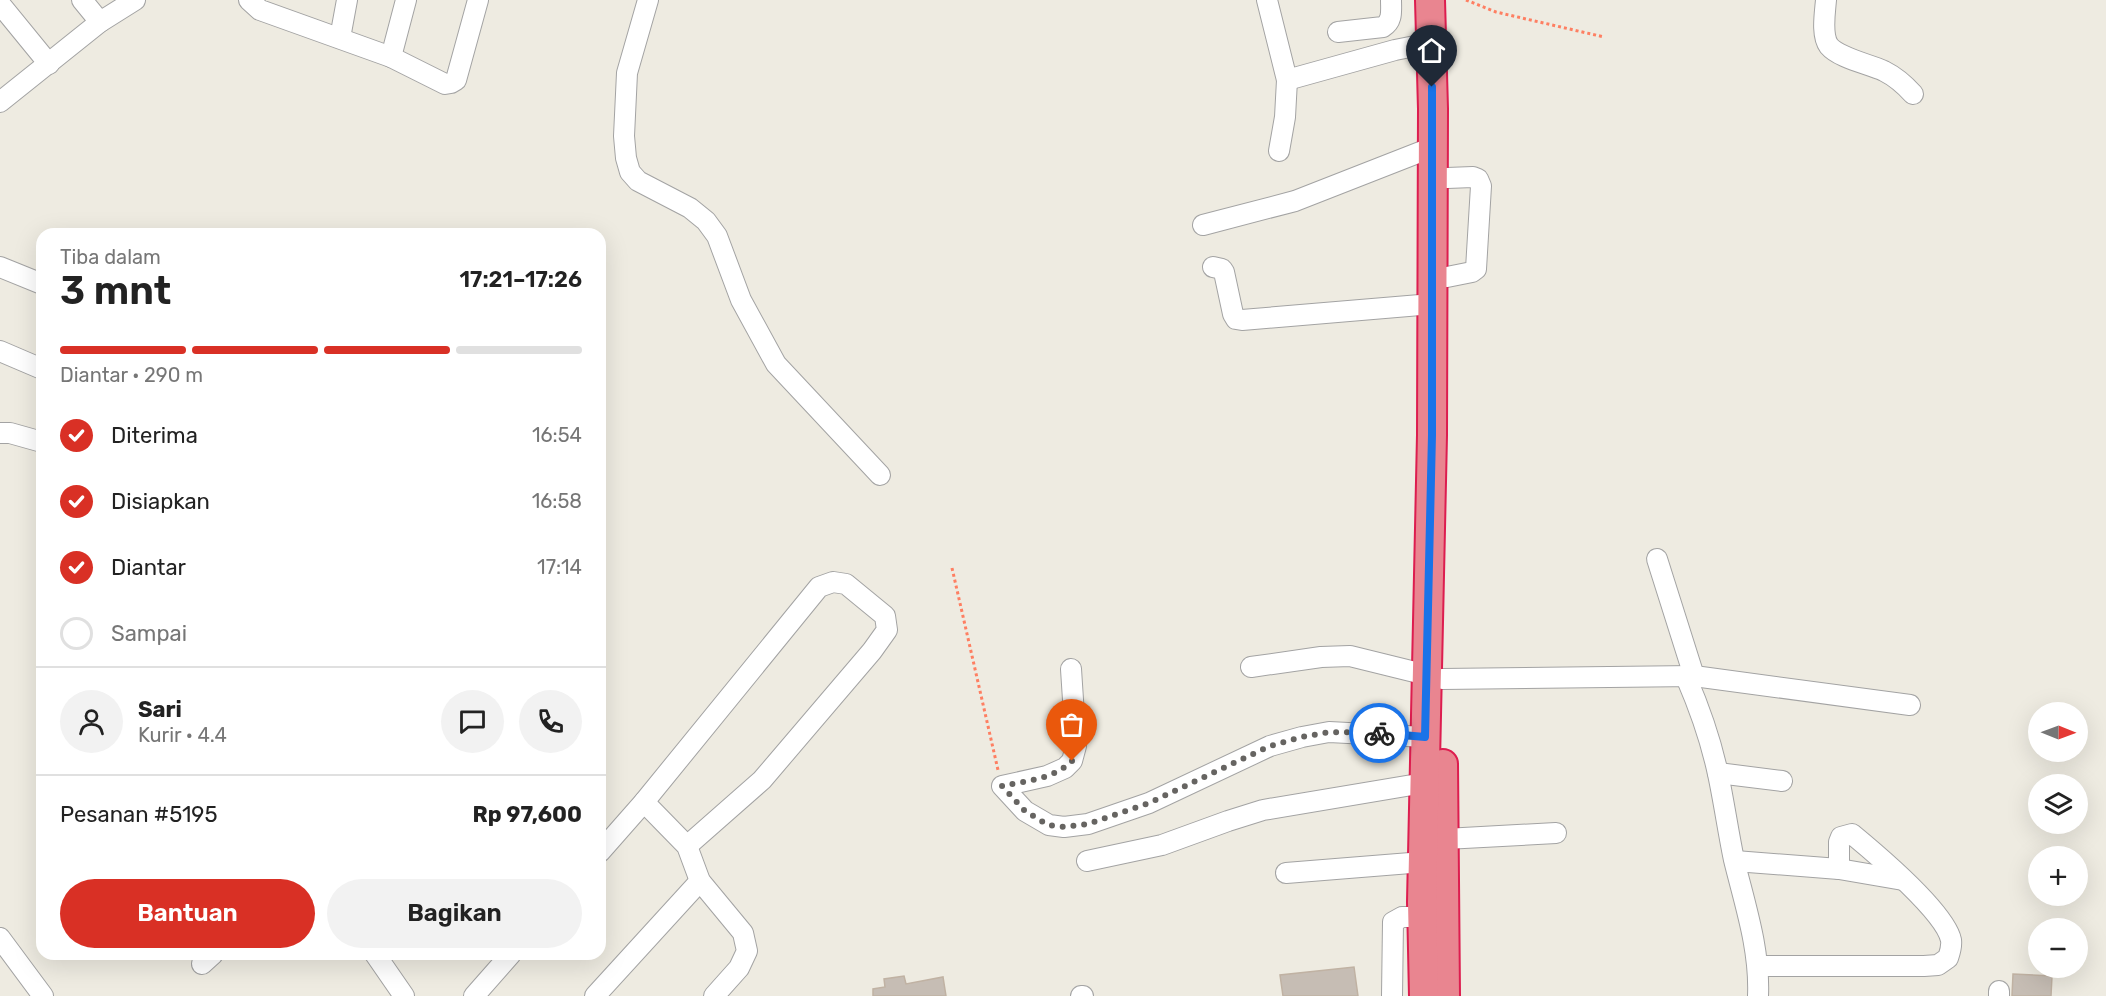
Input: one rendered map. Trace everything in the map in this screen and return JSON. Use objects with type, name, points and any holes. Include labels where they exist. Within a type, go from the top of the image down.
[{"type":"highway","points":[[1424,996],[1433,947],[1445,839],[1434,677],[1433,147],[1430,0]]},
{"type":"highway","points":[[1444,996],[1433,947],[1422,917],[1425,737],[1434,677],[1447,277],[1448,0]]},
{"type":"street","points":[[82,0],[100,22]]},
{"type":"street","points":[[0,102],[100,22],[135,0]]},
{"type":"street","points":[[249,0],[260,10],[275,8],[340,38],[391,57],[440,82],[451,83],[456,80],[478,0]]},
{"type":"street","points":[[340,38],[347,0]]},
{"type":"street","points":[[391,57],[406,0]]},
{"type":"street","points":[[648,0],[627,73],[626,158],[630,172],[638,181],[690,208],[706,221],[719,244],[741,300],[776,364],[880,474]]},
{"type":"street","points":[[1267,0],[1287,80],[1285,117],[1279,151]]},
{"type":"street","points":[[1338,32],[1383,27],[1388,24],[1391,0]]},
{"type":"street","points":[[1826,0],[1825,33],[1829,45],[1839,53],[1884,71],[1902,81],[1913,94]]},
{"type":"street","points":[[0,4],[49,64]]},
{"type":"street","points":[[1287,80],[1395,50],[1430,43]]},
{"type":"street","points":[[1203,225],[1295,201],[1433,147]]},
{"type":"street","points":[[0,267],[36,282]]},
{"type":"street","points":[[1213,267],[1224,272],[1236,319],[1432,304]]},
{"type":"street","points":[[0,351],[36,366]]},
{"type":"street","points":[[0,433],[10,433],[36,440]]},
{"type":"street","points":[[1657,559],[1718,773],[1735,861],[1747,904],[1758,966],[1758,996]]},
{"type":"street","points":[[606,845],[644,802],[819,587],[833,582],[846,584],[885,616],[887,630],[872,651],[762,780],[687,846]]},
{"type":"street","points":[[1251,667],[1321,657],[1350,656],[1434,677],[1690,677],[1910,705]]},
{"type":"street","points":[[1002,786],[1047,776],[1065,768],[1072,761],[1076,747],[1071,669]]},
{"type":"street","points":[[1002,786],[1025,811],[1048,825],[1064,827],[1088,824],[1149,803],[1270,746],[1302,737],[1329,732],[1425,737]]},
{"type":"street","points":[[1718,773],[1782,781]]},
{"type":"street","points":[[1087,861],[1162,845],[1263,810],[1424,783]]},
{"type":"street","points":[[644,802],[687,846],[700,881],[743,933],[747,951],[739,968],[714,996]]},
{"type":"street","points":[[1445,839],[1556,833]]},
{"type":"street","points":[[1758,966],[1924,966],[1942,963],[1948,958],[1951,948],[1950,937],[1926,903],[1882,859],[1852,834],[1841,837],[1839,842],[1839,869]]},
{"type":"street","points":[[1735,861],[1839,869],[1903,880]]},
{"type":"street","points":[[1286,873],[1423,862]]},
{"type":"street","points":[[596,996],[700,881]]},
{"type":"street","points":[[1392,996],[1393,922],[1402,917],[1422,917]]},
{"type":"street","points":[[0,938],[43,996]]},
{"type":"street","points":[[379,960],[404,996]]},
{"type":"street","points":[[474,996],[506,960]]},
{"type":"path","points":[[1466,0],[1496,12],[1604,37]]},
{"type":"path","points":[[952,568],[1002,786]]},
{"type":"building","points":[[1354,967],[1358,996],[1283,996],[1280,975]]},
{"type":"building","points":[[2013,974],[2028,975],[2028,978],[2052,978],[2051,996],[2012,996]]},
{"type":"building","points":[[904,976],[906,984],[943,977],[946,996],[873,996],[873,989],[885,987],[884,979]]},
{"type":"way so far","points":[[1072,761],[1065,768],[1047,776],[1002,786],[1025,811],[1048,825],[1064,827],[1088,824],[1149,803],[1270,746],[1329,732],[1379,733]]},
{"type":"route","points":[[1379,733],[1425,737],[1432,435],[1432,87]]}]
